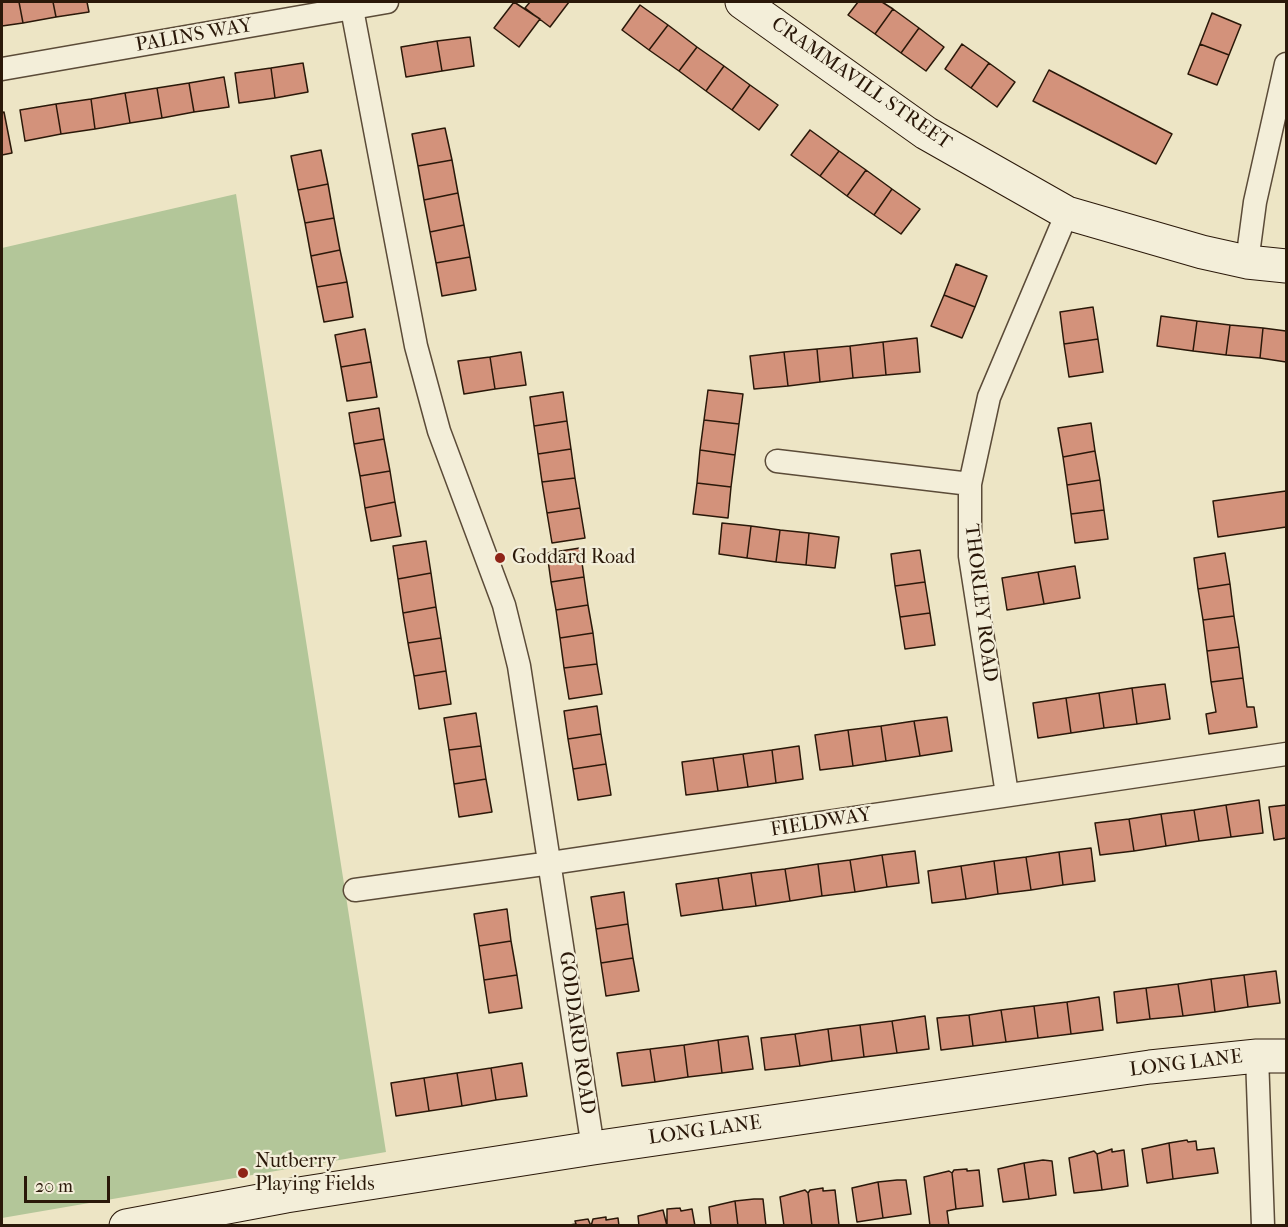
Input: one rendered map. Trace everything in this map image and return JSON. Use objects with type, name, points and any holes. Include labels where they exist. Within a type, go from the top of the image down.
[{"type":"street","name":"PALINS WAY","points":[[2,69],[387,2]]},
{"type":"street","name":"CRAMMAVILL STREET","points":[[742,2],[926,133],[1067,213],[1157,241],[1248,262],[1287,266]]},
{"type":"street","name":"GODDARD ROAD","points":[[352,9],[416,346],[439,431],[504,605],[519,666],[593,1148]]},
{"type":"street","points":[[1248,262],[1255,202],[1281,77],[1287,64]]},
{"type":"street","name":"THORLEY ROAD","points":[[1007,794],[970,556],[970,484],[989,397],[1067,213]]},
{"type":"street","points":[[777,461],[970,484]]},
{"type":"street","name":"FIELDWAY","points":[[355,890],[1287,754]]},
{"type":"street","points":[[1263,1226],[1272,1056]]},
{"type":"street","name":"LONG LANE","points":[[126,1226],[286,1196],[593,1148],[1150,1068],[1272,1056]]},
{"type":"green space","points":[[236,194],[386,1152],[2,1218],[2,248]]},
{"type":"building","points":[[2,2],[19,2],[23,23],[2,26]]},
{"type":"building","points":[[19,2],[53,2],[56,17],[23,23]]},
{"type":"building","points":[[53,2],[87,2],[89,12],[56,17]]},
{"type":"building","points":[[514,2],[540,19],[519,47],[494,28]]},
{"type":"building","points":[[530,2],[569,2],[550,27],[525,8]]},
{"type":"building","points":[[858,2],[882,2],[893,9],[875,34],[848,15]]},
{"type":"building","points":[[640,5],[668,25],[649,50],[622,30]]},
{"type":"building","points":[[893,9],[919,28],[901,53],[875,34]]},
{"type":"building","points":[[1212,13],[1241,25],[1229,55],[1200,44]]},
{"type":"building","points":[[668,25],[697,47],[679,71],[649,50]]},
{"type":"building","points":[[919,28],[944,47],[926,71],[901,53]]},
{"type":"building","points":[[470,37],[474,66],[442,71],[437,41]]},
{"type":"building","points":[[437,41],[442,71],[406,77],[401,47]]},
{"type":"building","points":[[962,44],[989,63],[971,88],[945,69]]},
{"type":"building","points":[[1200,44],[1229,55],[1217,85],[1188,74]]},
{"type":"building","points":[[697,47],[724,66],[706,91],[679,71]]},
{"type":"building","points":[[303,63],[308,92],[275,98],[271,68]]},
{"type":"building","points":[[989,63],[1015,82],[997,107],[971,88]]},
{"type":"building","points":[[724,66],[750,85],[732,110],[706,91]]},
{"type":"building","points":[[271,68],[275,98],[239,103],[235,73]]},
{"type":"building","points":[[1049,70],[1172,134],[1156,164],[1033,101]]},
{"type":"building","points":[[224,77],[229,107],[194,112],[189,83]]},
{"type":"building","points":[[189,83],[194,112],[162,118],[157,88]]},
{"type":"building","points":[[750,85],[778,105],[759,130],[732,110]]},
{"type":"building","points":[[157,88],[162,118],[130,123],[125,93]]},
{"type":"building","points":[[125,93],[130,123],[95,129],[91,99]]},
{"type":"building","points":[[91,99],[95,129],[61,134],[56,104]]},
{"type":"building","points":[[56,104],[61,134],[25,141],[20,110]]},
{"type":"building","points":[[4,112],[12,153],[2,155],[2,113]]},
{"type":"building","points":[[445,128],[452,160],[418,166],[412,134]]},
{"type":"building","points":[[810,130],[839,151],[820,176],[791,155]]},
{"type":"building","points":[[321,150],[328,184],[298,190],[291,156]]},
{"type":"building","points":[[839,151],[866,170],[847,196],[820,176]]},
{"type":"building","points":[[452,160],[458,193],[424,200],[418,166]]},
{"type":"building","points":[[866,170],[892,189],[874,215],[847,196]]},
{"type":"building","points":[[328,184],[334,218],[305,223],[298,190]]},
{"type":"building","points":[[892,189],[920,209],[901,234],[874,215]]},
{"type":"building","points":[[458,193],[464,225],[430,232],[424,200]]},
{"type":"building","points":[[334,218],[340,250],[311,256],[305,223]]},
{"type":"building","points":[[464,225],[470,257],[436,263],[430,232]]},
{"type":"building","points":[[340,250],[347,282],[317,287],[311,256]]},
{"type":"building","points":[[470,257],[476,290],[442,296],[436,263]]},
{"type":"building","points":[[956,264],[987,276],[975,307],[944,295]]},
{"type":"building","points":[[347,282],[353,317],[324,322],[317,287]]},
{"type":"building","points":[[944,295],[975,307],[962,338],[931,326]]},
{"type":"building","points":[[1093,307],[1098,339],[1064,344],[1060,312]]},
{"type":"building","points":[[1161,316],[1197,321],[1193,351],[1157,346]]},
{"type":"building","points":[[1197,321],[1230,325],[1226,355],[1193,351]]},
{"type":"building","points":[[1230,325],[1263,328],[1260,358],[1226,355]]},
{"type":"building","points":[[1263,328],[1286,331],[1286,362],[1260,358]]},
{"type":"building","points":[[365,329],[371,362],[341,367],[335,335]]},
{"type":"building","points":[[917,338],[920,372],[886,375],[883,342]]},
{"type":"building","points":[[1098,339],[1103,372],[1069,377],[1064,344]]},
{"type":"building","points":[[883,342],[886,375],[853,378],[850,346]]},
{"type":"building","points":[[850,346],[853,378],[820,382],[817,349]]},
{"type":"building","points":[[817,349],[820,382],[788,386],[784,352]]},
{"type":"building","points":[[521,352],[526,385],[495,389],[490,357]]},
{"type":"building","points":[[784,352],[788,386],[754,389],[750,356]]},
{"type":"building","points":[[490,357],[495,389],[464,394],[458,361]]},
{"type":"building","points":[[371,362],[377,397],[347,401],[341,367]]},
{"type":"building","points":[[708,390],[743,394],[739,424],[704,420]]},
{"type":"building","points":[[563,392],[567,421],[534,426],[530,397]]},
{"type":"building","points":[[379,408],[384,439],[354,444],[349,413]]},
{"type":"building","points":[[704,420],[739,424],[735,455],[700,450]]},
{"type":"building","points":[[567,421],[571,449],[538,454],[534,426]]},
{"type":"building","points":[[1091,423],[1095,451],[1063,457],[1058,428]]},
{"type":"building","points":[[384,439],[390,471],[360,476],[354,444]]},
{"type":"building","points":[[571,449],[575,478],[542,482],[538,454]]},
{"type":"building","points":[[700,450],[735,455],[731,487],[697,483]]},
{"type":"building","points":[[1095,451],[1100,480],[1067,485],[1063,457]]},
{"type":"building","points":[[390,471],[395,502],[365,508],[360,476]]},
{"type":"building","points":[[575,478],[580,508],[547,513],[542,482]]},
{"type":"building","points":[[1100,480],[1104,510],[1071,514],[1067,485]]},
{"type":"building","points":[[697,483],[731,487],[728,518],[693,514]]},
{"type":"building","points":[[1286,491],[1286,527],[1218,537],[1213,501]]},
{"type":"building","points":[[395,502],[401,536],[371,541],[365,508]]},
{"type":"building","points":[[580,508],[585,538],[552,543],[547,513]]},
{"type":"building","points":[[1104,510],[1108,539],[1075,543],[1071,514]]},
{"type":"building","points":[[722,523],[751,526],[747,558],[719,554]]},
{"type":"building","points":[[751,526],[780,530],[776,562],[747,558]]},
{"type":"building","points":[[780,530],[809,533],[806,565],[776,562]]},
{"type":"building","points":[[809,533],[839,537],[835,568],[806,565]]},
{"type":"building","points":[[426,541],[431,573],[398,579],[393,546]]},
{"type":"building","points":[[580,548],[584,577],[551,582],[547,553]]},
{"type":"building","points":[[920,550],[925,582],[895,586],[891,554]]},
{"type":"building","points":[[1225,553],[1230,584],[1198,589],[1194,558]]},
{"type":"building","points":[[1075,566],[1080,598],[1044,604],[1038,572]]},
{"type":"building","points":[[1038,572],[1044,604],[1007,610],[1002,578]]},
{"type":"building","points":[[431,573],[436,607],[403,613],[398,579]]},
{"type":"building","points":[[584,577],[588,605],[556,610],[551,582]]},
{"type":"building","points":[[925,582],[930,613],[900,617],[895,586]]},
{"type":"building","points":[[1230,584],[1234,616],[1203,620],[1198,589]]},
{"type":"building","points":[[588,605],[593,633],[560,638],[556,610]]},
{"type":"building","points":[[436,607],[441,638],[408,643],[403,613]]},
{"type":"building","points":[[930,613],[935,645],[905,649],[900,617]]},
{"type":"building","points":[[1234,616],[1239,647],[1207,651],[1203,620]]},
{"type":"building","points":[[593,633],[597,664],[564,668],[560,638]]},
{"type":"building","points":[[441,638],[446,671],[414,676],[408,643]]},
{"type":"building","points":[[1239,647],[1243,678],[1211,682],[1207,651]]},
{"type":"building","points":[[597,664],[602,694],[569,699],[564,668]]},
{"type":"building","points":[[446,671],[451,704],[419,709],[414,676]]},
{"type":"building","points":[[1243,678],[1247,707],[1254,707],[1257,727],[1209,734],[1206,714],[1216,712],[1211,682]]},
{"type":"building","points":[[1165,684],[1170,719],[1137,724],[1132,688]]},
{"type":"building","points":[[1132,688],[1137,724],[1104,728],[1099,693]]},
{"type":"building","points":[[1099,693],[1104,728],[1071,733],[1066,698]]},
{"type":"building","points":[[1066,698],[1071,733],[1038,738],[1033,703]]},
{"type":"building","points":[[597,706],[601,734],[568,739],[564,711]]},
{"type":"building","points":[[476,713],[481,746],[449,750],[444,718]]},
{"type":"building","points":[[947,717],[952,751],[920,756],[914,721]]},
{"type":"building","points":[[914,721],[920,756],[886,761],[881,726]]},
{"type":"building","points":[[881,726],[886,761],[853,766],[848,730]]},
{"type":"building","points":[[848,730],[853,766],[820,770],[815,735]]},
{"type":"building","points":[[601,734],[606,764],[573,769],[568,739]]},
{"type":"building","points":[[481,746],[486,779],[454,784],[449,750]]},
{"type":"building","points":[[799,746],[803,779],[776,783],[772,750]]},
{"type":"building","points":[[772,750],[776,783],[748,787],[743,754]]},
{"type":"building","points":[[743,754],[748,787],[718,791],[713,758]]},
{"type":"building","points":[[713,758],[718,791],[686,795],[682,762]]},
{"type":"building","points":[[606,764],[611,795],[578,800],[573,769]]},
{"type":"building","points":[[486,779],[492,812],[459,817],[454,784]]},
{"type":"building","points":[[1259,800],[1263,833],[1231,837],[1226,805]]},
{"type":"building","points":[[1226,805],[1231,837],[1199,841],[1194,810]]},
{"type":"building","points":[[1286,805],[1286,838],[1274,840],[1269,807]]},
{"type":"building","points":[[1194,810],[1199,841],[1166,846],[1161,814]]},
{"type":"building","points":[[1161,814],[1166,846],[1134,851],[1129,819]]},
{"type":"building","points":[[1129,819],[1134,851],[1100,855],[1095,823]]},
{"type":"building","points":[[1091,848],[1095,881],[1063,885],[1059,852]]},
{"type":"building","points":[[915,851],[919,883],[887,887],[882,855]]},
{"type":"building","points":[[1059,852],[1063,885],[1031,890],[1026,857]]},
{"type":"building","points":[[882,855],[887,887],[855,892],[850,860]]},
{"type":"building","points":[[1026,857],[1031,890],[998,894],[994,861]]},
{"type":"building","points":[[850,860],[855,892],[822,896],[818,864]]},
{"type":"building","points":[[994,861],[998,894],[966,899],[961,866]]},
{"type":"building","points":[[818,864],[822,896],[790,901],[785,869]]},
{"type":"building","points":[[961,866],[966,899],[932,903],[928,871]]},
{"type":"building","points":[[785,869],[790,901],[756,906],[751,873]]},
{"type":"building","points":[[751,873],[756,906],[723,910],[718,878]]},
{"type":"building","points":[[718,878],[723,910],[681,916],[676,884]]},
{"type":"building","points":[[624,892],[628,924],[596,929],[591,897]]},
{"type":"building","points":[[507,909],[511,941],[479,946],[474,914]]},
{"type":"building","points":[[628,924],[633,958],[601,963],[596,929]]},
{"type":"building","points":[[511,941],[517,975],[484,980],[479,946]]},
{"type":"building","points":[[633,958],[639,991],[606,996],[601,963]]},
{"type":"building","points":[[1276,971],[1280,1003],[1248,1007],[1244,975]]},
{"type":"building","points":[[517,975],[522,1008],[489,1013],[484,980]]},
{"type":"building","points":[[1244,975],[1248,1007],[1215,1012],[1211,979]]},
{"type":"building","points":[[1211,979],[1215,1012],[1183,1016],[1178,984]]},
{"type":"building","points":[[1178,984],[1183,1016],[1150,1019],[1146,988]]},
{"type":"building","points":[[1146,988],[1150,1019],[1117,1023],[1114,992]]},
{"type":"building","points":[[1099,997],[1103,1030],[1071,1034],[1067,1002]]},
{"type":"building","points":[[1067,1002],[1071,1034],[1038,1038],[1034,1006]]},
{"type":"building","points":[[1034,1006],[1038,1038],[1006,1042],[1001,1010]]},
{"type":"building","points":[[1001,1010],[1006,1042],[973,1046],[969,1015]]},
{"type":"building","points":[[969,1015],[973,1046],[941,1050],[937,1018]]},
{"type":"building","points":[[925,1016],[929,1049],[897,1053],[892,1021]]},
{"type":"building","points":[[892,1021],[897,1053],[864,1057],[860,1025]]},
{"type":"building","points":[[860,1025],[864,1057],[832,1061],[828,1029]]},
{"type":"building","points":[[828,1029],[832,1061],[800,1066],[795,1034]]},
{"type":"building","points":[[795,1034],[800,1066],[765,1070],[761,1038]]},
{"type":"building","points":[[748,1036],[753,1069],[722,1073],[718,1040]]},
{"type":"building","points":[[718,1040],[722,1073],[688,1077],[684,1045]]},
{"type":"building","points":[[684,1045],[688,1077],[655,1082],[650,1049]]},
{"type":"building","points":[[650,1049],[655,1082],[622,1086],[617,1053]]},
{"type":"building","points":[[522,1063],[527,1096],[496,1100],[491,1068]]},
{"type":"building","points":[[491,1068],[496,1100],[462,1106],[457,1073]]},
{"type":"building","points":[[457,1073],[462,1106],[429,1111],[424,1078]]},
{"type":"building","points":[[424,1078],[429,1111],[396,1116],[391,1083]]},
{"type":"building","points":[[1187,1140],[1188,1142],[1196,1141],[1197,1150],[1214,1148],[1218,1173],[1173,1179],[1169,1143]]},
{"type":"building","points":[[1169,1143],[1173,1179],[1147,1183],[1142,1149]]},
{"type":"building","points":[[1112,1149],[1112,1152],[1124,1150],[1128,1186],[1102,1190],[1097,1154]]},
{"type":"building","points":[[1094,1151],[1097,1154],[1102,1190],[1074,1193],[1069,1158]]},
{"type":"building","points":[[1052,1161],[1056,1195],[1029,1199],[1024,1163]]},
{"type":"building","points":[[1024,1163],[1029,1199],[1003,1202],[998,1169]]},
{"type":"building","points":[[967,1169],[967,1171],[979,1170],[983,1206],[956,1209],[952,1173],[954,1170]]},
{"type":"building","points":[[949,1171],[952,1173],[956,1209],[947,1211],[949,1226],[930,1226],[924,1177]]},
{"type":"building","points":[[906,1180],[911,1214],[883,1218],[878,1182]]},
{"type":"building","points":[[878,1182],[883,1218],[857,1222],[852,1188]]},
{"type":"building","points":[[823,1188],[823,1191],[835,1190],[839,1225],[812,1226],[808,1193],[810,1190]]},
{"type":"building","points":[[805,1190],[808,1193],[812,1226],[784,1226],[780,1197]]},
{"type":"building","points":[[763,1199],[766,1226],[738,1226],[735,1201]]},
{"type":"building","points":[[735,1201],[738,1226],[711,1226],[709,1207]]},
{"type":"building","points":[[680,1208],[681,1211],[692,1209],[695,1226],[667,1226],[667,1209]]},
{"type":"building","points":[[663,1210],[667,1226],[639,1226],[638,1216]]},
{"type":"building","points":[[606,1217],[606,1220],[618,1218],[619,1226],[591,1226],[593,1219]]},
{"type":"building","points":[[588,1219],[591,1226],[563,1226],[576,1224],[575,1221]]},
{"type":"place","name":"Goddard Road","points":[[500,558]]},
{"type":"place","name":"Nutberry Playing Fields","points":[[243,1173]]}]
